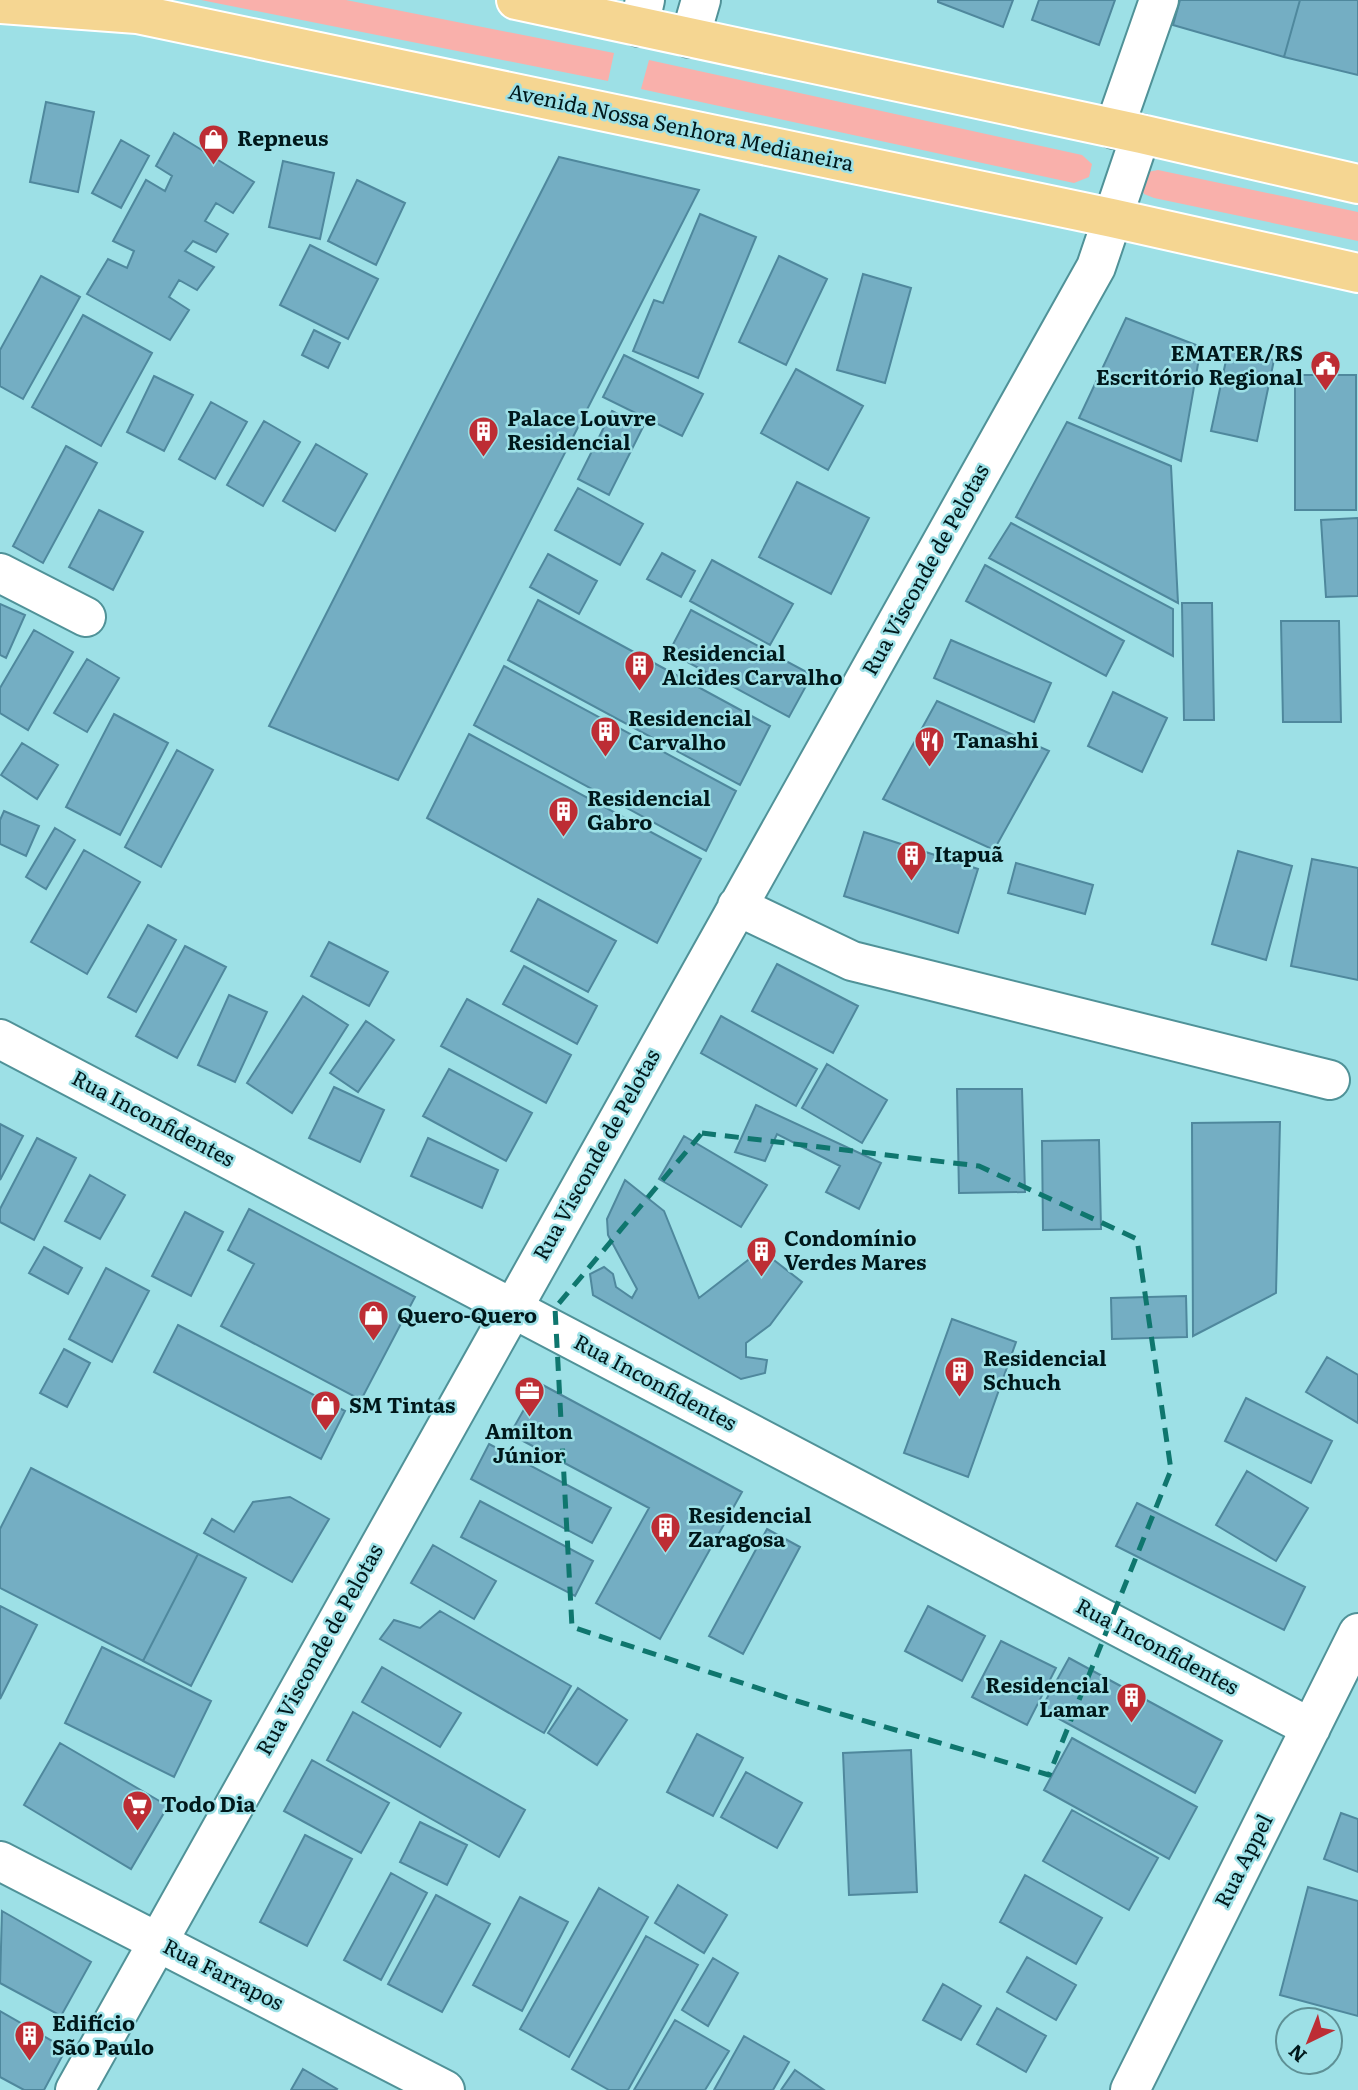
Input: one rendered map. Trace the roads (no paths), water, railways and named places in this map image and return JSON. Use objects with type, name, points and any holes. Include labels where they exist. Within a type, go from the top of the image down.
[{"type":"main road","points":[[516,0],[642,13],[690,38],[1358,184]]},
{"type":"main road","name":"Avenida Nossa Senhora Medianeira","points":[[0,4],[137,7],[1358,273]]},
{"type":"street","points":[[690,38],[701,0]]},
{"type":"street","name":"Rua Visconde de Pelotas","points":[[75,2090],[1096,267],[1112,218],[1127,132],[1159,0]]},
{"type":"street","points":[[0,573],[86,617]]},
{"type":"street","points":[[737,906],[852,961],[1330,1080]]},
{"type":"street","name":"Rua Inconfidentes","points":[[0,1038],[1311,1728]]},
{"type":"street","name":"Rua Appel","points":[[1129,2090],[1358,1633]]},
{"type":"street","name":"Rua Farrapos","points":[[0,1861],[445,2090]]},
{"type":"place","name":"Repneus","points":[[214,166]]},
{"type":"place","name":"EMATER/RS Escritório Regional","points":[[1326,393]]},
{"type":"place","name":"Palace Louvre Residencial","points":[[484,458]]},
{"type":"place","name":"Residencial Alcides Carvalho","points":[[639,693]]},
{"type":"place","name":"Residencial Carvalho","points":[[605,758]]},
{"type":"place","name":"Tanashi","points":[[930,768]]},
{"type":"place","name":"Residencial Gabro","points":[[564,838]]},
{"type":"place","name":"Itapuã","points":[[911,882]]},
{"type":"place","name":"Condomínio Verdes Mares","points":[[761,1278]]},
{"type":"place","name":"Quero-Quero","points":[[374,1343]]},
{"type":"place","name":"Residencial Schuch","points":[[960,1398]]},
{"type":"place","name":"Amilton Júnior","points":[[529,1419]]},
{"type":"place","name":"SM Tintas","points":[[326,1433]]},
{"type":"place","name":"Residencial Zaragosa","points":[[665,1555]]},
{"type":"place","name":"Residencial Lamar","points":[[1132,1725]]},
{"type":"place","name":"Todo Dia","points":[[138,1832]]},
{"type":"place","name":"Edifício São Paulo","points":[[29,2063]]}]
